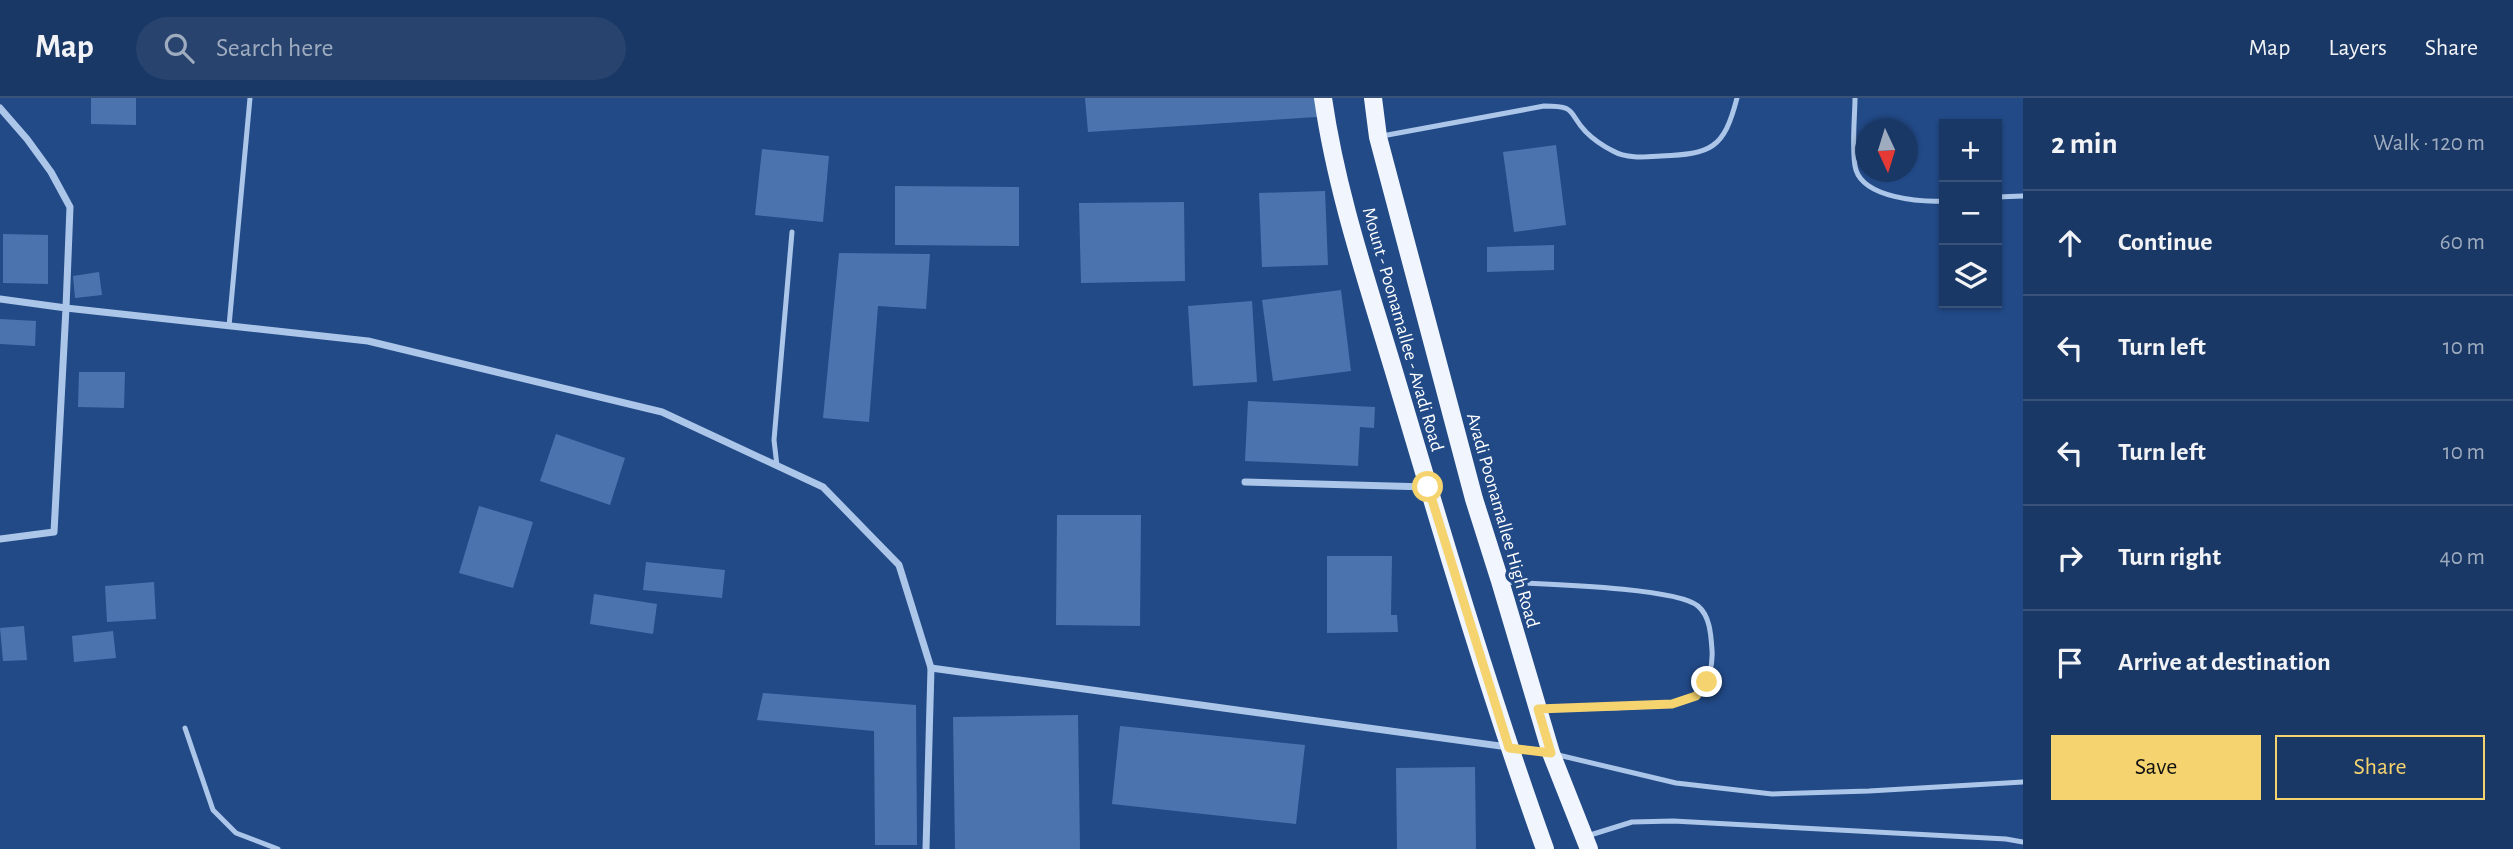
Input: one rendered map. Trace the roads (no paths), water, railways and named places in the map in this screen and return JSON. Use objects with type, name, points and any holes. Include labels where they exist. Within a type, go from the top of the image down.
[{"type":"main road","name":"Mount - Poonamallee - Avadi Road","points":[[1323,98],[1329,145],[1346,209],[1428,487],[1509,748],[1545,849]]},
{"type":"main road","name":"Mount - Poonamallee - Avadi Road","points":[[1373,98],[1378,137],[1395,197]]},
{"type":"main road","name":"Avadi Poonamallee High Road","points":[[1395,197],[1474,499],[1551,753],[1587,843]]},
{"type":"street","points":[[0,108],[51,172],[70,207],[54,532],[0,539]]},
{"type":"street","points":[[0,299],[368,341],[662,412],[823,486],[899,565],[931,668],[926,849]]},
{"type":"street","points":[[1245,482],[1428,487]]},
{"type":"street","points":[[931,668],[1551,753]]},
{"type":"lane","points":[[229,326],[250,98]]},
{"type":"lane","points":[[1378,137],[1544,106],[1562,106],[1574,113],[1585,130],[1600,144],[1617,153],[1636,157],[1694,155],[1707,150],[1721,138],[1731,122],[1737,98]]},
{"type":"lane","points":[[1855,98],[1855,169],[1862,181],[1879,192],[1926,202],[1939,201]]},
{"type":"lane","points":[[2002,197],[2023,196]]},
{"type":"lane","points":[[777,466],[774,440],[792,232]]},
{"type":"lane","points":[[1500,582],[1667,594],[1697,605],[1710,623],[1713,654],[1707,682],[1696,696],[1672,704],[1538,709]]},
{"type":"lane","points":[[184,728],[212,810],[236,833],[278,849]]},
{"type":"lane","points":[[1551,753],[1676,783],[1772,794],[2023,782]]},
{"type":"lane","points":[[1587,843],[1632,821],[1992,838],[2023,842]]}]
